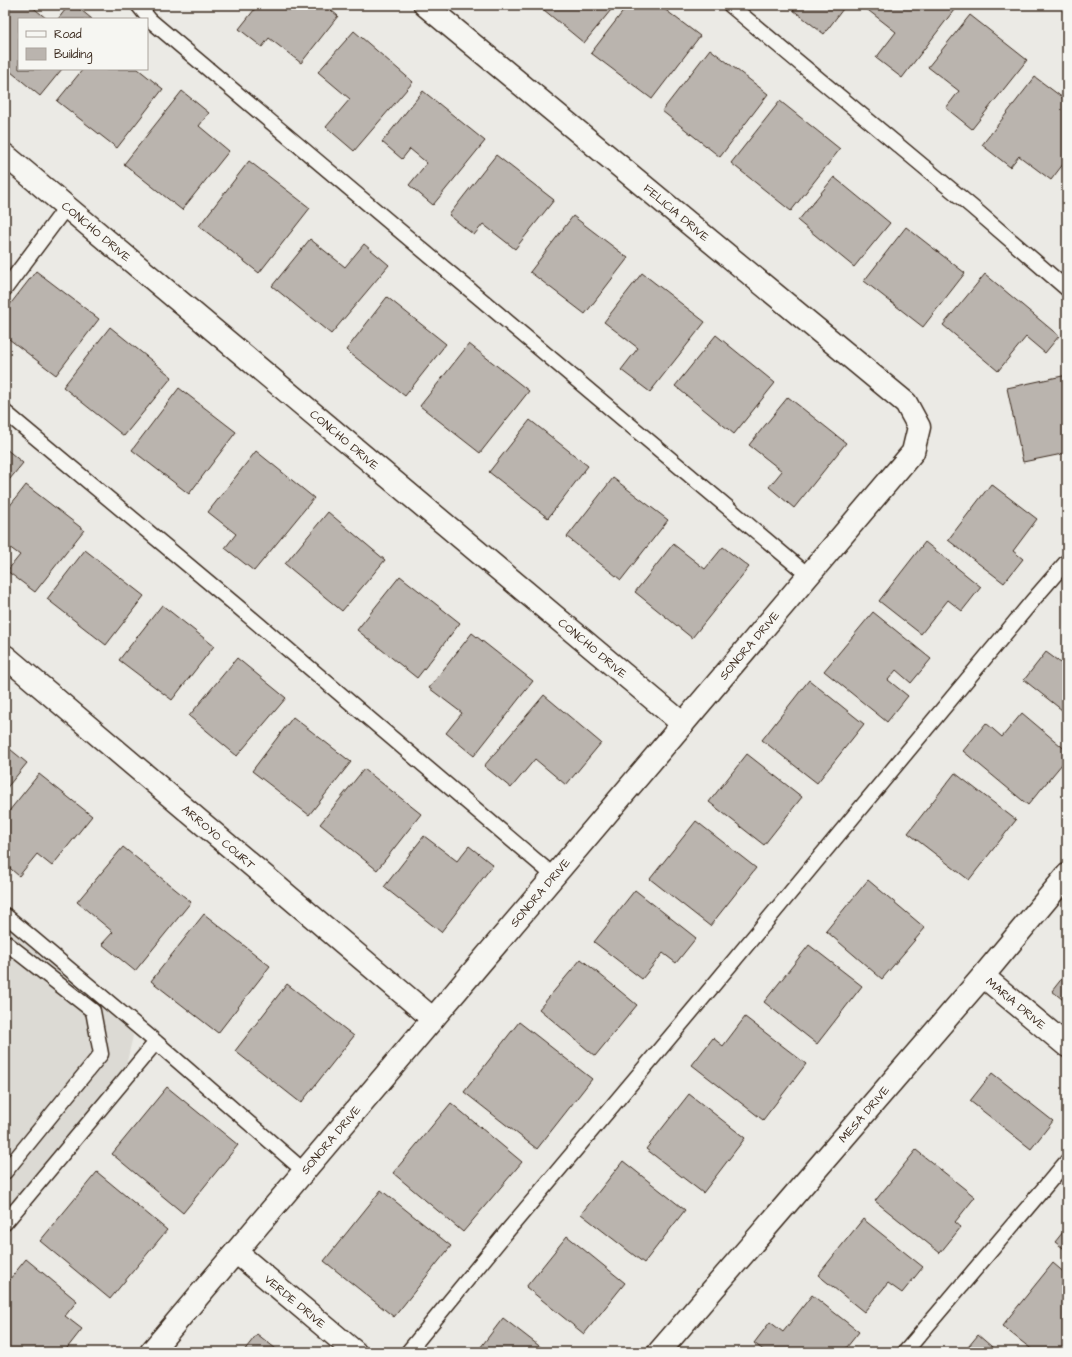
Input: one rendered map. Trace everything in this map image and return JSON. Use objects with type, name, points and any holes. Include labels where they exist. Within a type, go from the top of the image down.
[{"type":"street","name":"FELICIA DRIVE","points":[[425,5],[906,403],[919,427]]},
{"type":"street","name":"CONCHO DRIVE","points":[[5,155],[683,724]]},
{"type":"street","name":"SONORA DRIVE","points":[[151,1352],[913,452],[919,427]]},
{"type":"street","name":"ARROYO COURT","points":[[5,656],[433,1019]]},
{"type":"street","name":"MESA DRIVE","points":[[659,1352],[983,976],[1067,875]]},
{"type":"street","name":"MARIA DRIVE","points":[[983,976],[1067,1046]]},
{"type":"street","name":"VERDE DRIVE","points":[[236,1252],[355,1352]]},
{"type":"lane","points":[[138,5],[150,20],[808,576]]},
{"type":"lane","points":[[730,5],[953,191],[1067,289]]},
{"type":"lane","points":[[5,288],[67,206]]},
{"type":"lane","points":[[5,412],[249,616],[554,876]]},
{"type":"lane","points":[[408,1352],[508,1229],[707,993],[1067,560]]},
{"type":"lane","points":[[5,915],[156,1042],[304,1171]]},
{"type":"lane","points":[[5,942],[93,1011],[101,1054],[5,1172]]},
{"type":"lane","points":[[5,1223],[156,1042]]},
{"type":"lane","points":[[905,1352],[1067,1161]]},
{"type":"shaded area","points":[[5,921],[124,1019],[133,1036],[124,1074],[5,1216]]},
{"type":"building","points":[[7,5],[30,5],[46,18],[18,18],[18,70],[61,70],[40,96],[5,67],[5,8]]},
{"type":"building","points":[[69,5],[75,5],[91,18],[59,18]]},
{"type":"building","points":[[258,5],[325,5],[338,16],[301,63],[269,38],[262,47],[239,29]]},
{"type":"building","points":[[538,5],[615,5],[584,43]]},
{"type":"building","points":[[628,5],[659,5],[700,36],[652,99],[591,53]]},
{"type":"building","points":[[797,5],[846,5],[824,34],[793,10]]},
{"type":"building","points":[[865,5],[947,5],[954,10],[902,78],[876,58],[896,32],[864,7]]},
{"type":"building","points":[[970,15],[1027,60],[972,129],[946,108],[959,91],[928,67]]},
{"type":"building","points":[[354,31],[413,82],[354,151],[326,127],[350,99],[318,72]]},
{"type":"building","points":[[710,49],[768,94],[720,157],[662,111]]},
{"type":"building","points":[[82,70],[139,70],[163,89],[117,148],[57,101]]},
{"type":"building","points":[[1035,77],[1067,101],[1067,159],[1051,180],[1019,156],[1010,167],[982,145]]},
{"type":"building","points":[[182,91],[209,113],[199,126],[229,151],[182,210],[124,164]]},
{"type":"building","points":[[423,91],[485,141],[433,205],[409,185],[427,163],[410,149],[402,159],[382,142]]},
{"type":"building","points":[[780,101],[840,149],[791,211],[731,163]]},
{"type":"building","points":[[496,155],[554,200],[515,249],[483,224],[474,235],[449,215]]},
{"type":"building","points":[[249,161],[310,208],[259,273],[199,226]]},
{"type":"building","points":[[834,177],[890,223],[854,267],[798,221]]},
{"type":"building","points":[[573,216],[628,258],[585,314],[530,272]]},
{"type":"building","points":[[906,227],[965,273],[923,327],[864,281]]},
{"type":"building","points":[[310,239],[345,267],[364,244],[389,265],[331,334],[272,286]]},
{"type":"building","points":[[36,271],[99,319],[56,375],[5,336],[5,311]]},
{"type":"building","points":[[642,273],[705,322],[650,392],[621,370],[638,348],[604,322]]},
{"type":"building","points":[[985,274],[1059,336],[1045,353],[1026,337],[998,371],[943,325]]},
{"type":"building","points":[[387,297],[446,344],[405,396],[346,350]]},
{"type":"building","points":[[110,327],[172,377],[124,436],[63,387]]},
{"type":"building","points":[[716,335],[775,383],[734,434],[675,386]]},
{"type":"building","points":[[469,344],[529,391],[480,453],[420,406]]},
{"type":"building","points":[[1067,375],[1067,453],[1023,462],[1007,388]]},
{"type":"building","points":[[179,388],[236,432],[189,494],[132,450]]},
{"type":"building","points":[[788,397],[846,443],[794,508],[769,487],[782,471],[749,445]]},
{"type":"building","points":[[530,420],[588,466],[548,518],[489,472]]},
{"type":"building","points":[[5,448],[23,463],[5,485]]},
{"type":"building","points":[[256,451],[314,498],[254,571],[225,548],[236,534],[208,512]]},
{"type":"building","points":[[613,478],[668,520],[621,580],[567,537]]},
{"type":"building","points":[[991,484],[1037,519],[1013,551],[1023,559],[1004,583],[948,540]]},
{"type":"building","points":[[26,485],[84,530],[35,592],[7,571],[20,555],[5,544],[5,512]]},
{"type":"building","points":[[328,512],[385,560],[342,611],[285,564]]},
{"type":"building","points":[[925,542],[981,587],[962,611],[948,600],[921,634],[879,601]]},
{"type":"building","points":[[673,544],[705,569],[723,547],[749,567],[692,638],[635,592]]},
{"type":"building","points":[[85,550],[144,596],[106,645],[47,599]]},
{"type":"building","points":[[400,576],[460,623],[417,678],[357,630]]},
{"type":"building","points":[[162,605],[214,646],[172,700],[119,660]]},
{"type":"building","points":[[873,612],[931,659],[911,683],[896,670],[888,680],[908,696],[887,722],[824,671]]},
{"type":"building","points":[[472,633],[533,681],[474,756],[446,733],[462,713],[429,688]]},
{"type":"building","points":[[1046,652],[1065,666],[1067,663],[1067,714],[1024,680]]},
{"type":"building","points":[[237,658],[286,698],[237,756],[189,716]]},
{"type":"building","points":[[809,680],[864,724],[817,783],[762,740]]},
{"type":"building","points":[[544,695],[601,743],[566,785],[535,759],[511,788],[484,766]]},
{"type":"building","points":[[1022,713],[1067,751],[1067,758],[1028,805],[963,751],[986,723],[1002,737]]},
{"type":"building","points":[[293,717],[351,762],[309,815],[252,771]]},
{"type":"building","points":[[5,745],[27,763],[5,790]]},
{"type":"building","points":[[747,754],[802,797],[764,845],[709,802]]},
{"type":"building","points":[[364,769],[421,814],[377,870],[320,824]]},
{"type":"building","points":[[955,773],[1016,820],[969,880],[908,833]]},
{"type":"building","points":[[39,774],[92,816],[52,866],[37,854],[19,876],[5,864],[5,816]]},
{"type":"building","points":[[696,821],[756,868],[710,926],[650,879]]},
{"type":"building","points":[[424,836],[457,861],[469,846],[493,865],[441,932],[384,887]]},
{"type":"building","points":[[123,847],[191,902],[135,971],[102,944],[113,932],[77,902]]},
{"type":"building","points":[[868,880],[925,928],[882,979],[826,931]]},
{"type":"building","points":[[635,890],[696,938],[676,963],[663,953],[642,979],[594,942]]},
{"type":"building","points":[[204,914],[270,966],[218,1033],[151,981]]},
{"type":"building","points":[[809,945],[862,986],[817,1044],[764,1002]]},
{"type":"building","points":[[581,959],[637,1005],[595,1056],[539,1009]]},
{"type":"building","points":[[1067,972],[1067,1003],[1052,991]]},
{"type":"building","points":[[287,984],[354,1036],[301,1103],[235,1051]]},
{"type":"building","points":[[745,1017],[806,1064],[763,1120],[692,1065],[713,1038],[723,1046]]},
{"type":"building","points":[[519,1022],[592,1079],[537,1149],[464,1092]]},
{"type":"building","points":[[992,1073],[1053,1121],[1031,1149],[970,1101]]},
{"type":"building","points":[[167,1087],[238,1145],[183,1213],[112,1154]]},
{"type":"building","points":[[689,1094],[745,1138],[703,1193],[646,1149]]},
{"type":"building","points":[[451,1103],[522,1162],[463,1232],[393,1173]]},
{"type":"building","points":[[916,1150],[975,1197],[955,1222],[961,1227],[940,1253],[875,1201]]},
{"type":"building","points":[[623,1161],[685,1210],[644,1263],[581,1214]]},
{"type":"building","points":[[97,1172],[167,1230],[110,1299],[40,1241]]},
{"type":"building","points":[[381,1190],[451,1246],[394,1317],[324,1261]]},
{"type":"building","points":[[863,1219],[923,1267],[902,1293],[888,1283],[864,1312],[818,1275]]},
{"type":"building","points":[[1067,1227],[1067,1251],[1055,1242]]},
{"type":"building","points":[[567,1236],[625,1283],[584,1334],[526,1287]]},
{"type":"building","points":[[26,1259],[77,1301],[65,1316],[82,1329],[64,1352],[5,1352],[5,1285]]},
{"type":"building","points":[[1053,1263],[1067,1275],[1067,1352],[1035,1352],[1002,1326]]},
{"type":"building","points":[[812,1295],[859,1332],[843,1352],[766,1352],[754,1343],[770,1322],[783,1332]]},
{"type":"building","points":[[503,1318],[547,1352],[477,1352]]},
{"type":"building","points":[[257,1334],[280,1352],[243,1352]]},
{"type":"building","points":[[978,1335],[998,1352],[964,1352]]}]
